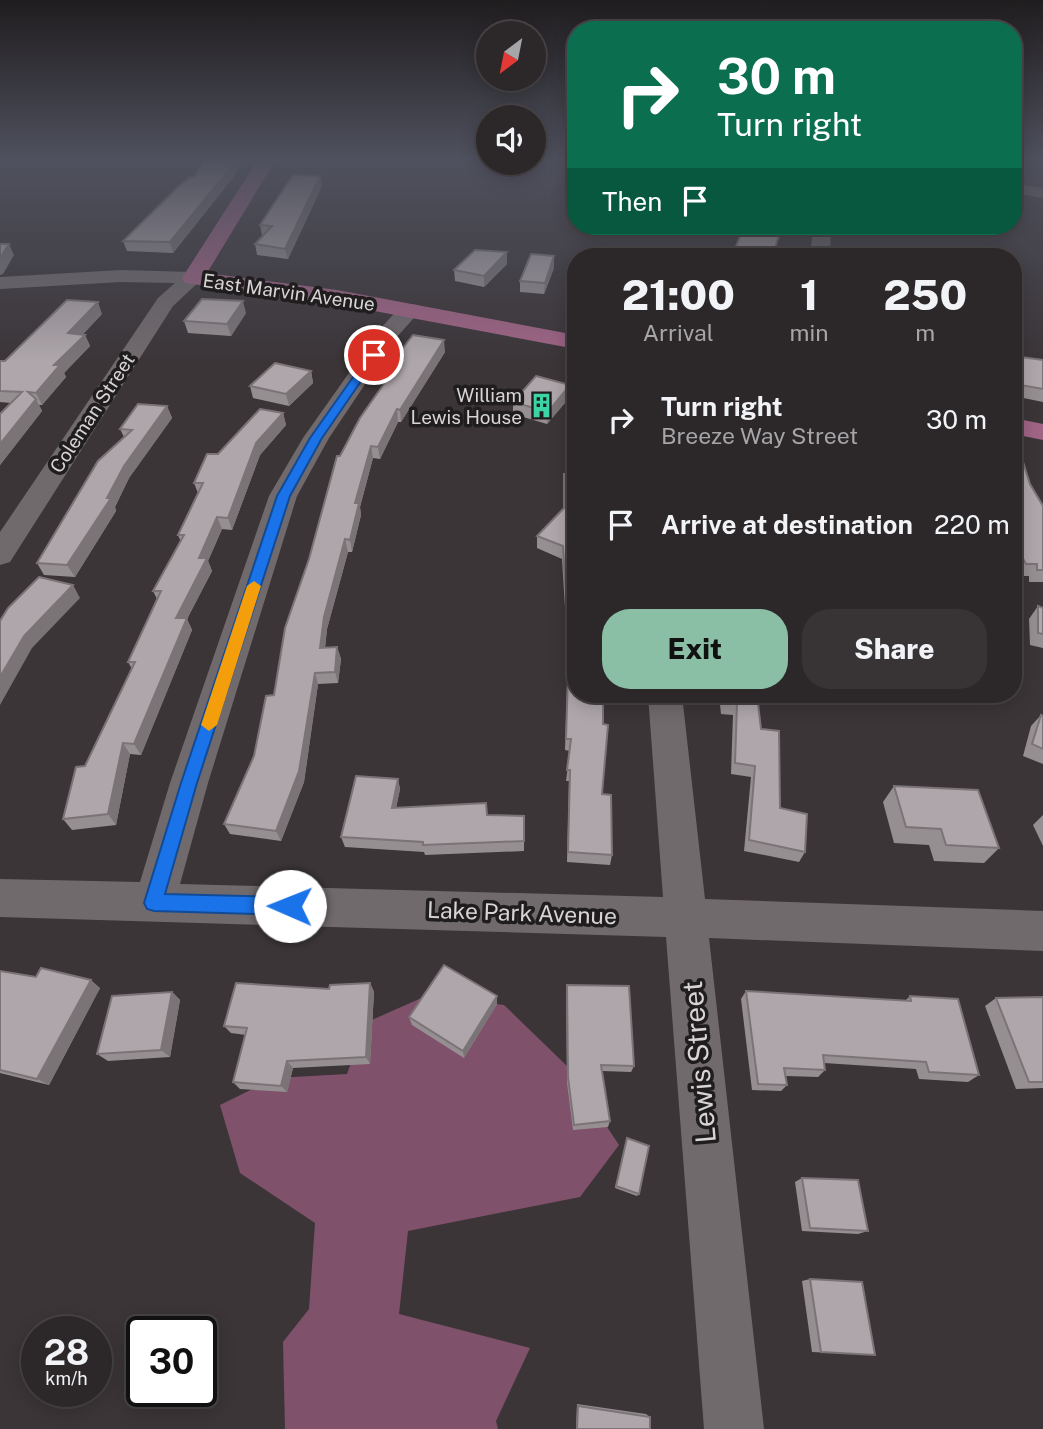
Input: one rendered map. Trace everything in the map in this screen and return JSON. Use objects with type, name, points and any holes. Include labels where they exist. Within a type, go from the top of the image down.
[{"type":"main road","points":[[193,278],[225,228]]},
{"type":"main road","name":"East Marvin Avenue","points":[[193,278],[253,284],[410,310],[567,340]]},
{"type":"main road","points":[[1022,428],[1042,433]]},
{"type":"street","name":"East Marvin Avenue","points":[[0,283],[112,277],[193,278]]},
{"type":"street","name":"Coleman Street","points":[[0,555],[150,325],[173,293],[193,278]]},
{"type":"street","points":[[154,903],[189,783],[284,496],[316,438],[388,334],[410,310]]},
{"type":"street","name":"Lewis Street","points":[[667,703],[734,1429]]},
{"type":"street","name":"Lake Park Avenue","points":[[0,898],[563,913],[1043,931]]},
{"type":"shaded area","points":[[426,996],[504,1005],[567,1066],[619,1145],[580,1197],[408,1231],[399,1314],[530,1348],[496,1421],[498,1429],[285,1429],[283,1342],[309,1309],[315,1223],[240,1173],[220,1105],[275,1078],[347,1074],[365,1023]]},
{"type":"building","points":[[137,228],[182,228],[170,242],[123,241]]},
{"type":"building","points":[[270,228],[295,228],[285,249],[255,244]]},
{"type":"building","points":[[740,235],[779,236],[775,248],[735,248]]},
{"type":"building","points":[[0,244],[9,244],[0,258]]},
{"type":"building","points":[[475,250],[507,252],[484,276],[454,270]]},
{"type":"building","points":[[531,254],[554,256],[545,283],[520,281]]},
{"type":"building","points":[[202,299],[243,301],[227,324],[184,321]]},
{"type":"building","points":[[67,300],[98,302],[68,333],[85,335],[54,365],[60,365],[36,393],[28,392],[36,399],[0,444],[0,414],[22,392],[0,391],[0,361],[5,361]]},
{"type":"building","points":[[413,335],[444,340],[400,410],[397,409],[378,447],[371,446],[355,503],[359,503],[350,540],[345,539],[324,617],[320,648],[337,647],[335,672],[315,673],[299,771],[276,831],[224,824],[254,756],[266,696],[274,695],[285,628],[309,559],[337,456],[340,456],[360,418],[395,368],[388,367]]},
{"type":"building","points":[[1022,357],[1043,360],[1043,389],[1022,385]]},
{"type":"building","points":[[275,363],[311,371],[286,394],[250,386]]},
{"type":"building","points":[[536,376],[567,384],[567,389],[548,412],[513,402]]},
{"type":"building","points":[[138,404],[167,406],[124,466],[107,498],[111,498],[67,565],[37,563],[98,461],[132,430],[120,429]]},
{"type":"building","points":[[260,409],[283,413],[256,443],[228,518],[217,517],[199,558],[207,558],[176,618],[187,618],[134,744],[123,743],[108,814],[63,819],[76,767],[85,766],[135,662],[128,662],[161,591],[153,591],[184,535],[178,535],[203,483],[194,483],[207,454],[218,454]]},
{"type":"building","points":[[1022,459],[1030,484],[1043,506],[1043,570],[1037,570],[1037,564],[1026,564],[1022,557]]},
{"type":"building","points":[[564,474],[567,474],[567,611],[563,546],[537,536],[564,508]]},
{"type":"building","points":[[39,577],[73,585],[24,636],[0,677],[0,621],[8,608]]},
{"type":"building","points":[[1038,606],[1043,608],[1043,634],[1038,633]]},
{"type":"building","points":[[567,703],[603,703],[603,724],[608,725],[602,794],[611,795],[612,855],[568,852],[570,770],[567,770],[571,739],[566,739]]},
{"type":"building","points":[[737,703],[758,703],[761,729],[779,731],[780,808],[807,814],[805,852],[749,840],[755,766],[735,763]]},
{"type":"building","points":[[1041,715],[1043,716],[1043,749],[1032,744]]},
{"type":"building","points":[[356,776],[398,779],[392,808],[486,803],[487,815],[524,816],[524,841],[423,845],[423,842],[341,837]]},
{"type":"building","points":[[894,786],[978,790],[999,848],[946,845],[941,829],[906,827]]},
{"type":"building","points":[[444,965],[497,996],[463,1051],[409,1017]]},
{"type":"building","points":[[41,968],[91,980],[37,1079],[0,1070],[0,971],[36,977]]},
{"type":"building","points":[[236,983],[329,989],[330,985],[370,983],[366,1057],[287,1061],[281,1086],[233,1082],[247,1028],[224,1026]]},
{"type":"building","points":[[567,985],[629,986],[634,1066],[601,1065],[610,1121],[574,1125],[568,1077]]},
{"type":"building","points":[[746,991],[911,1001],[910,996],[958,999],[979,1075],[929,1072],[926,1062],[823,1055],[825,1070],[784,1068],[787,1085],[758,1084]]},
{"type":"building","points":[[172,992],[161,1050],[97,1054],[112,996]]},
{"type":"building","points":[[1043,997],[1043,1082],[1029,1082],[996,998]]},
{"type":"building","points":[[627,1138],[649,1146],[639,1194],[616,1186]]},
{"type":"building","points":[[802,1178],[858,1180],[868,1231],[810,1228]]},
{"type":"building","points":[[810,1279],[862,1282],[875,1355],[821,1352]]},
{"type":"building","points":[[578,1406],[650,1417],[650,1429],[577,1429]]},
{"type":"slow traffic","points":[[209,725],[254,586]]},
{"type":"place","name":"William Lewis House","points":[[542,406]]},
{"type":"route","points":[[290,906],[154,903],[189,783],[284,496],[316,438],[374,355]]}]
